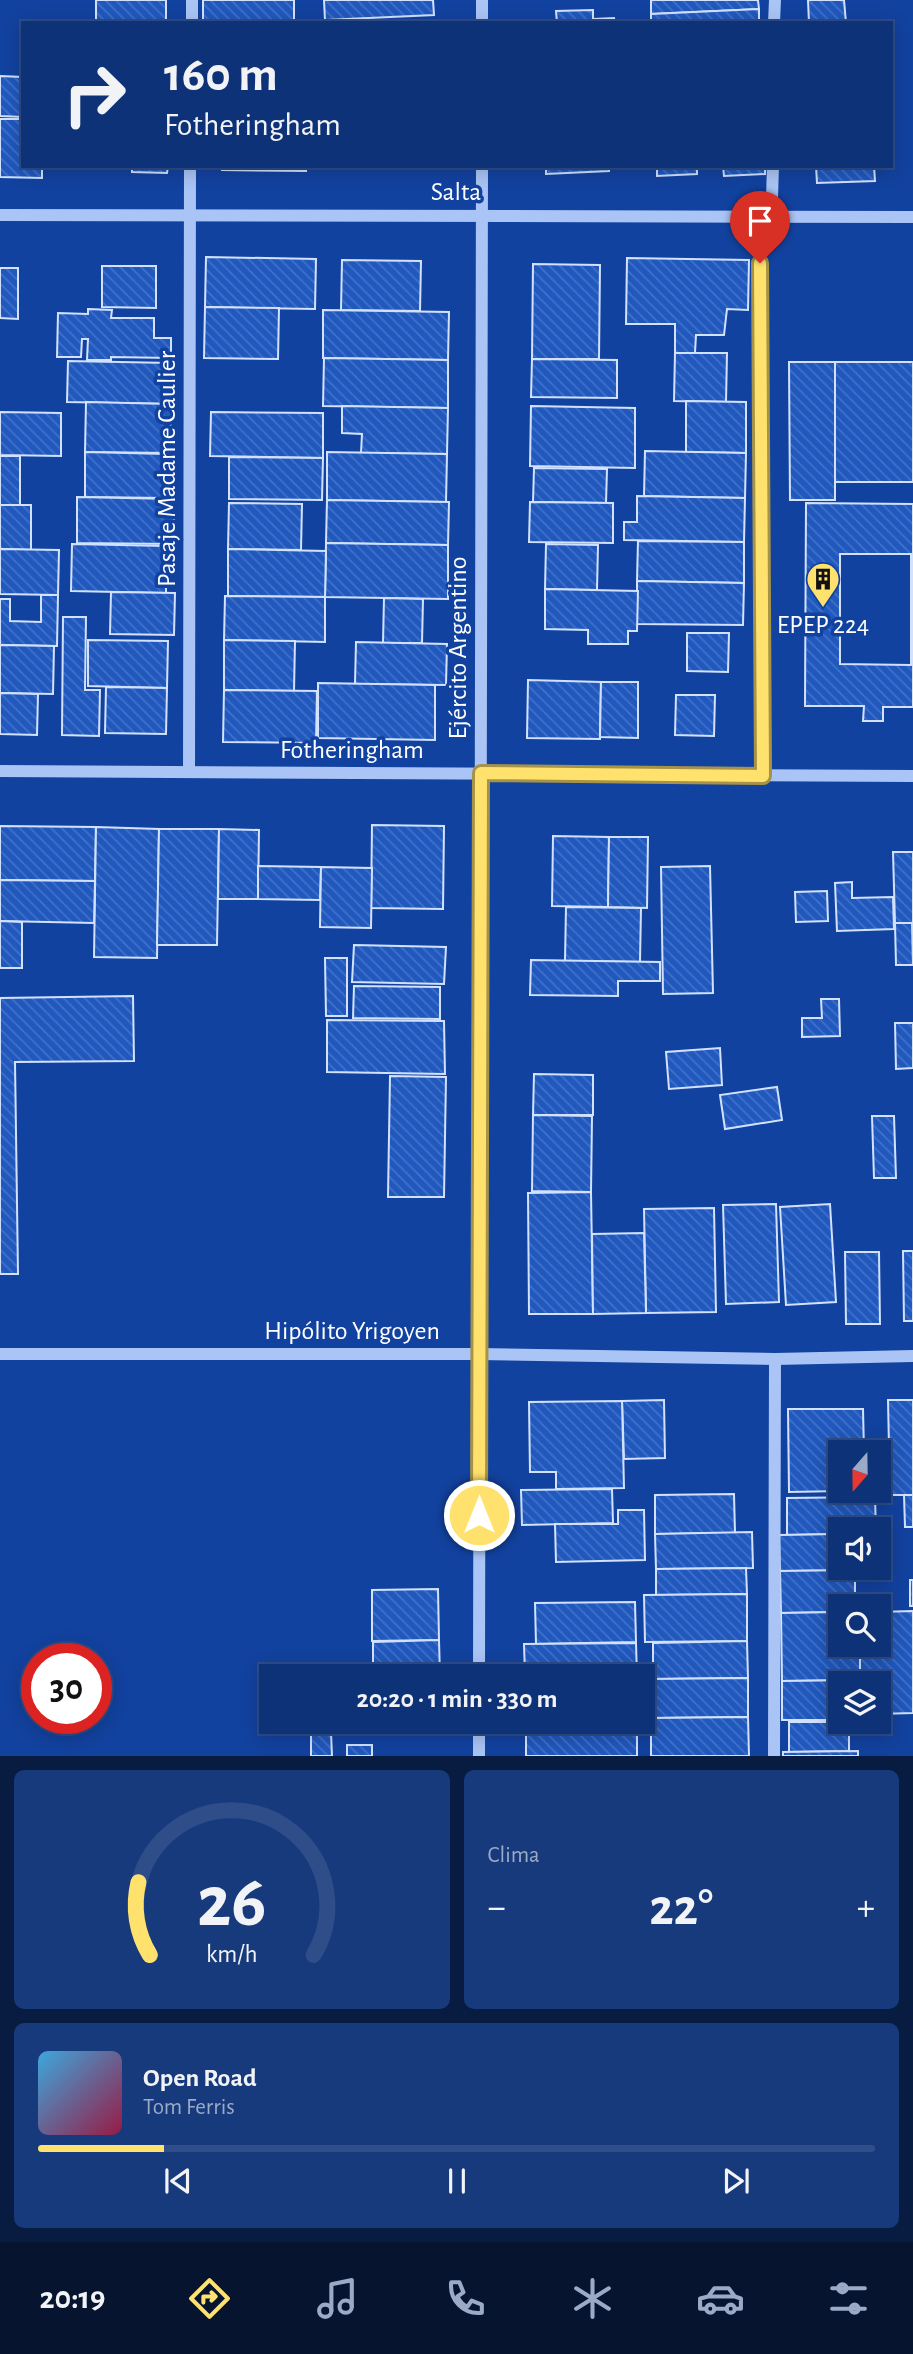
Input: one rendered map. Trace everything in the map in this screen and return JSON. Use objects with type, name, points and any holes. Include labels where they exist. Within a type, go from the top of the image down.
[{"type":"street","points":[[192,0],[192,21]]},
{"type":"street","points":[[482,0],[482,21]]},
{"type":"street","points":[[775,0],[775,21]]},
{"type":"street","name":"Pasaje Madame Caulier","points":[[189,772],[190,168]]},
{"type":"street","name":"Ejército Argentino","points":[[479,1664],[482,168]]},
{"type":"street","points":[[763,776],[760,236],[763,217],[772,197],[773,168]]},
{"type":"street","name":"Salta","points":[[0,215],[913,217]]},
{"type":"street","name":"Fotheringham","points":[[0,771],[913,776]]},
{"type":"street","name":"Hipólito Yrigoyen","points":[[0,1354],[479,1354],[775,1359],[913,1356]]},
{"type":"street","points":[[774,1755],[775,1359]]},
{"type":"street","points":[[479,1734],[479,1755]]},
{"type":"building","points":[[96,0],[166,0],[166,21],[96,21]]},
{"type":"building","points":[[203,0],[294,0],[294,21],[203,21]]},
{"type":"building","points":[[324,0],[433,0],[434,15],[325,20]]},
{"type":"building","points":[[651,0],[758,0],[759,9],[651,14]]},
{"type":"building","points":[[808,0],[844,0],[846,21],[809,21]]},
{"type":"building","points":[[759,9],[759,21],[651,21],[651,14]]},
{"type":"building","points":[[593,10],[593,19],[614,18],[615,21],[557,21],[556,11]]},
{"type":"building","points":[[0,76],[21,77],[21,117],[0,116]]},
{"type":"building","points":[[0,119],[21,119],[21,168],[42,168],[42,178],[0,177]]},
{"type":"building","points":[[132,168],[168,168],[167,173],[132,172]]},
{"type":"building","points":[[222,168],[306,168],[306,171]]},
{"type":"building","points":[[546,168],[609,168],[609,171],[546,174]]},
{"type":"building","points":[[657,168],[697,168],[697,174],[657,176]]},
{"type":"building","points":[[723,168],[765,168],[765,174],[724,176]]},
{"type":"building","points":[[816,168],[874,168],[875,181],[817,183]]},
{"type":"building","points":[[206,257],[316,259],[315,309],[205,307]]},
{"type":"building","points":[[627,258],[749,260],[748,310],[727,309],[724,335],[696,335],[695,353],[675,353],[675,324],[626,324]]},
{"type":"building","points":[[342,260],[421,261],[420,311],[341,310]]},
{"type":"building","points":[[533,264],[600,265],[599,359],[532,359]]},
{"type":"building","points":[[102,266],[156,266],[156,308],[102,307]]},
{"type":"building","points":[[0,268],[18,268],[18,319],[0,318]]},
{"type":"building","points":[[205,307],[279,308],[278,359],[204,358]]},
{"type":"building","points":[[88,309],[112,310],[111,318],[154,318],[154,338],[171,338],[171,358],[111,357],[111,360],[87,360],[88,339],[82,339],[81,357],[57,357],[58,313],[88,314]]},
{"type":"building","points":[[323,310],[449,312],[448,360],[323,358]]},
{"type":"building","points":[[675,353],[727,353],[726,402],[674,401]]},
{"type":"building","points":[[324,358],[448,360],[448,408],[323,406]]},
{"type":"building","points":[[532,359],[617,360],[617,398],[531,397]]},
{"type":"building","points":[[68,361],[171,363],[171,404],[67,402]]},
{"type":"building","points":[[789,362],[835,362],[835,500],[790,500]]},
{"type":"building","points":[[835,362],[913,362],[913,482],[835,482]]},
{"type":"building","points":[[686,401],[746,402],[746,453],[686,452]]},
{"type":"building","points":[[86,402],[171,404],[170,453],[85,452]]},
{"type":"building","points":[[342,406],[448,408],[447,454],[361,453],[362,434],[342,433]]},
{"type":"building","points":[[531,406],[635,408],[635,468],[530,466]]},
{"type":"building","points":[[0,412],[61,413],[61,456],[0,455]]},
{"type":"building","points":[[211,412],[323,413],[323,458],[210,456]]},
{"type":"building","points":[[645,451],[746,453],[745,498],[644,496]]},
{"type":"building","points":[[85,452],[167,454],[166,498],[85,497]]},
{"type":"building","points":[[327,452],[447,454],[446,502],[327,500]]},
{"type":"building","points":[[0,456],[20,456],[20,505],[0,505]]},
{"type":"building","points":[[229,457],[323,458],[322,500],[229,499]]},
{"type":"building","points":[[534,468],[607,469],[606,503],[533,502]]},
{"type":"building","points":[[637,496],[745,498],[744,542],[624,540],[624,522],[637,522]]},
{"type":"building","points":[[77,497],[174,499],[174,544],[77,543]]},
{"type":"building","points":[[327,500],[449,502],[448,545],[326,543]]},
{"type":"building","points":[[530,502],[613,503],[613,543],[529,542]]},
{"type":"building","points":[[229,503],[302,504],[301,550],[228,549]]},
{"type":"building","name":"EPEP 224","points":[[806,503],[913,504],[913,707],[883,707],[883,721],[863,721],[864,706],[805,706]],"holes":[[[840,554],[911,554],[911,665],[840,664]]]},
{"type":"building","points":[[0,505],[31,505],[31,550],[0,549]]},
{"type":"building","points":[[638,541],[744,542],[744,583],[637,581]]},
{"type":"building","points":[[326,543],[448,545],[448,599],[325,597]]},
{"type":"building","points":[[72,544],[166,546],[166,593],[71,591]]},
{"type":"building","points":[[546,544],[598,545],[597,590],[545,589]]},
{"type":"building","points":[[0,549],[59,550],[58,595],[0,594]]},
{"type":"building","points":[[228,549],[326,551],[325,597],[228,596]]},
{"type":"building","points":[[637,581],[744,583],[743,625],[637,624]]},
{"type":"building","points":[[545,589],[638,591],[637,631],[628,631],[628,644],[588,644],[588,630],[545,629]]},
{"type":"building","points":[[111,592],[175,593],[174,635],[110,634]]},
{"type":"building","points":[[41,595],[58,595],[57,646],[0,645],[0,599],[10,599],[10,621],[41,622]]},
{"type":"building","points":[[225,596],[325,597],[325,642],[224,640]]},
{"type":"building","points":[[384,598],[423,599],[422,643],[383,643]]},
{"type":"building","points":[[63,617],[86,617],[85,690],[100,690],[99,736],[62,735]]},
{"type":"building","points":[[687,633],[729,633],[728,672],[687,671]]},
{"type":"building","points":[[88,640],[168,641],[167,688],[88,686]]},
{"type":"building","points":[[224,640],[295,641],[294,691],[224,690]]},
{"type":"building","points":[[356,642],[447,644],[446,685],[355,684]]},
{"type":"building","points":[[0,645],[54,646],[53,694],[0,693]]},
{"type":"building","points":[[528,680],[601,682],[600,739],[527,738]]},
{"type":"building","points":[[601,682],[638,682],[638,738],[600,737]]},
{"type":"building","points":[[318,683],[435,685],[435,740],[318,738]]},
{"type":"building","points":[[106,687],[167,688],[166,734],[105,733]]},
{"type":"building","points":[[224,690],[317,691],[316,743],[223,742]]},
{"type":"building","points":[[0,693],[38,694],[37,735],[0,734]]},
{"type":"building","points":[[676,695],[715,695],[714,736],[675,735]]},
{"type":"building","points":[[372,825],[444,826],[443,909],[371,908]]},
{"type":"building","points":[[0,826],[96,827],[95,881],[0,880]]},
{"type":"building","points":[[96,827],[159,829],[157,958],[94,957]]},
{"type":"building","points":[[159,829],[219,829],[217,945],[157,945]]},
{"type":"building","points":[[219,829],[259,830],[258,899],[218,899]]},
{"type":"building","points":[[553,836],[609,837],[608,907],[552,906]]},
{"type":"building","points":[[609,837],[648,837],[647,908],[608,907]]},
{"type":"building","points":[[893,852],[913,852],[913,923],[895,923]]},
{"type":"building","points":[[258,866],[321,867],[320,900],[258,899]]},
{"type":"building","points":[[710,866],[713,993],[663,994],[661,867]]},
{"type":"building","points":[[321,867],[372,868],[371,928],[320,927]]},
{"type":"building","points":[[0,880],[95,881],[94,923],[0,921]]},
{"type":"building","points":[[852,882],[852,898],[893,897],[894,929],[837,931],[835,883]]},
{"type":"building","points":[[827,891],[828,921],[796,922],[795,892]]},
{"type":"building","points":[[566,907],[641,908],[640,962],[565,961]]},
{"type":"building","points":[[0,921],[22,922],[22,968],[0,968]]},
{"type":"building","points":[[895,923],[912,923],[913,965],[896,965]]},
{"type":"building","points":[[354,945],[446,947],[444,984],[352,982]]},
{"type":"building","points":[[325,958],[347,958],[347,1016],[326,1016]]},
{"type":"building","points":[[531,960],[660,962],[660,981],[618,981],[618,996],[530,995]]},
{"type":"building","points":[[354,986],[440,987],[440,1019],[353,1018]]},
{"type":"building","points":[[133,996],[134,1061],[15,1062],[18,1274],[0,1274],[0,998]]},
{"type":"building","points":[[821,999],[839,999],[840,1036],[802,1037],[802,1018],[822,1018]]},
{"type":"building","points":[[327,1020],[444,1021],[445,1074],[327,1072]]},
{"type":"building","points":[[895,1023],[913,1023],[913,1068],[896,1069]]},
{"type":"building","points":[[720,1048],[722,1085],[669,1089],[666,1052]]},
{"type":"building","points":[[534,1074],[593,1075],[593,1115],[533,1115]]},
{"type":"building","points":[[390,1076],[446,1077],[444,1197],[388,1197]]},
{"type":"building","points":[[777,1087],[782,1120],[725,1129],[720,1095]]},
{"type":"building","points":[[533,1115],[592,1116],[591,1192],[532,1191]]},
{"type":"building","points":[[872,1116],[894,1116],[896,1178],[874,1178]]},
{"type":"building","points":[[591,1192],[593,1314],[529,1314],[528,1193]]},
{"type":"building","points":[[776,1204],[779,1302],[726,1304],[723,1205]]},
{"type":"building","points":[[830,1204],[836,1302],[786,1305],[780,1207]]},
{"type":"building","points":[[714,1208],[716,1312],[646,1313],[644,1209]]},
{"type":"building","points":[[644,1233],[646,1313],[593,1314],[592,1234]]},
{"type":"building","points":[[903,1251],[913,1251],[913,1321],[904,1321]]},
{"type":"building","points":[[845,1252],[879,1252],[880,1324],[846,1324]]},
{"type":"building","points":[[664,1400],[665,1458],[624,1459],[622,1401]]},
{"type":"building","points":[[888,1400],[913,1400],[913,1495],[891,1495],[891,1440],[889,1440]]},
{"type":"building","points":[[622,1401],[624,1488],[556,1489],[556,1472],[530,1472],[529,1402]]},
{"type":"building","points":[[788,1409],[863,1409],[864,1440],[828,1440],[828,1491],[789,1492]]},
{"type":"building","points":[[612,1489],[613,1523],[522,1525],[521,1490]]},
{"type":"building","points":[[734,1494],[735,1533],[655,1534],[655,1495]]},
{"type":"building","points":[[904,1495],[913,1495],[913,1527],[905,1527]]},
{"type":"building","points":[[787,1498],[828,1498],[828,1503],[875,1503],[876,1517],[828,1517],[828,1534],[787,1535]]},
{"type":"building","points":[[618,1510],[644,1510],[645,1560],[556,1562],[555,1524],[618,1524]]},
{"type":"building","points":[[752,1532],[753,1568],[656,1569],[655,1534]]},
{"type":"building","points":[[828,1534],[828,1570],[780,1571],[779,1535]]},
{"type":"building","points":[[746,1568],[747,1594],[656,1595],[656,1569]]},
{"type":"building","points":[[828,1570],[828,1580],[855,1580],[855,1594],[828,1594],[828,1612],[781,1613],[780,1571]]},
{"type":"building","points":[[910,1580],[913,1580],[913,1606],[910,1606]]},
{"type":"building","points":[[438,1589],[439,1640],[372,1641],[372,1590]]},
{"type":"building","points":[[747,1594],[747,1641],[645,1642],[644,1595]]},
{"type":"building","points":[[635,1602],[636,1642],[536,1644],[535,1603]]},
{"type":"building","points":[[913,1611],[913,1713],[891,1714],[891,1671],[860,1671],[860,1657],[891,1657],[891,1612]]},
{"type":"building","points":[[828,1612],[828,1657],[860,1657],[860,1671],[828,1671],[828,1680],[782,1681],[781,1613]]},
{"type":"building","points":[[439,1640],[440,1664],[373,1664],[373,1642]]},
{"type":"building","points":[[747,1641],[748,1678],[655,1679],[653,1643]]},
{"type":"building","points":[[636,1643],[637,1664],[525,1664],[524,1644]]},
{"type":"building","points":[[748,1678],[748,1717],[655,1718],[655,1679]]},
{"type":"building","points":[[828,1680],[828,1720],[782,1720],[782,1681]]},
{"type":"building","points":[[748,1717],[749,1756],[651,1756],[651,1734],[655,1734],[655,1718]]},
{"type":"building","points":[[789,1722],[828,1722],[828,1734],[849,1734],[849,1751],[789,1752]]},
{"type":"building","points":[[311,1734],[331,1734],[332,1756],[311,1756]]},
{"type":"building","points":[[526,1734],[637,1734],[637,1756],[526,1756]]},
{"type":"building","points":[[347,1745],[372,1745],[372,1756],[347,1756]]},
{"type":"building","points":[[858,1751],[858,1756],[783,1756],[783,1752]]},
{"type":"place","name":"EPEP 224","points":[[823,609]]},
{"type":"route","points":[[479,1515],[481,773],[763,776],[760,263]]}]
